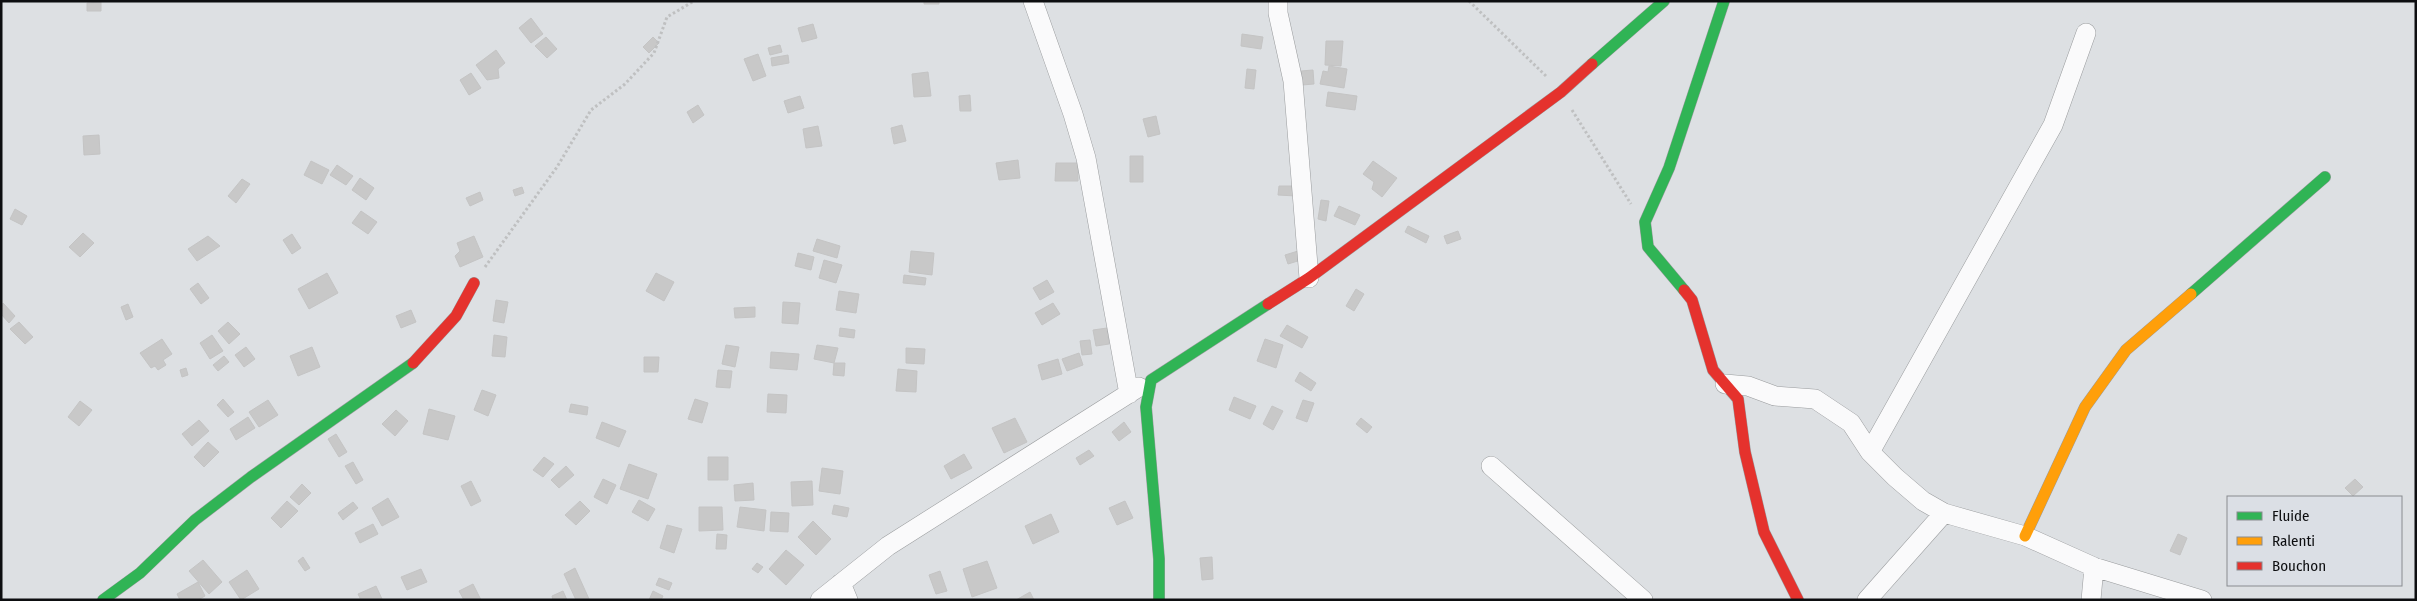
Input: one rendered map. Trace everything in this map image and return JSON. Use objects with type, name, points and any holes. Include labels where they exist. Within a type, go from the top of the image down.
[{"type":"street","points":[[1033,1],[1073,114],[1086,158],[1129,394]]},
{"type":"street","points":[[1278,1],[1278,13],[1293,81],[1310,278]]},
{"type":"street","points":[[820,600],[845,592],[888,546],[1310,278],[1561,92],[1664,1]]},
{"type":"street","points":[[1724,1],[1669,168],[1645,222],[1648,247],[1692,300],[1713,370],[1738,399],[1745,452],[1764,532],[1798,600]]},
{"type":"street","points":[[1870,452],[2053,125],[2086,33]]},
{"type":"street","points":[[2025,536],[2085,407],[2126,350],[2325,177]]},
{"type":"street","points":[[103,600],[140,573],[194,520],[251,477],[411,365],[456,316],[474,284]]},
{"type":"street","points":[[1152,380],[1146,407],[1159,559],[1159,600]]},
{"type":"street","points":[[1726,384],[1748,386],[1774,396],[1815,399],[1851,423],[1870,452],[1923,501],[1944,513],[2025,536],[2094,567],[2202,600]]},
{"type":"street","points":[[1492,466],[1643,600]]},
{"type":"street","points":[[1867,600],[1944,513]]},
{"type":"street","points":[[2092,600],[2094,567]]},
{"type":"path","points":[[474,284],[557,167],[591,110],[625,84],[654,52],[666,17],[694,1]]},
{"type":"building","points":[[924,1],[939,1],[939,4],[924,4]]},
{"type":"building","points":[[101,2],[101,11],[87,11],[87,3]]},
{"type":"building","points":[[531,18],[543,34],[531,43],[519,28]]},
{"type":"building","points":[[813,24],[817,38],[802,42],[798,28]]},
{"type":"building","points":[[1242,34],[1263,37],[1261,49],[1241,46]]},
{"type":"building","points":[[546,37],[557,49],[547,58],[535,46]]},
{"type":"building","points":[[653,37],[659,43],[649,53],[643,47]]},
{"type":"building","points":[[1326,41],[1343,41],[1341,66],[1325,65]]},
{"type":"building","points":[[780,45],[782,52],[770,55],[768,48]]},
{"type":"building","points":[[496,50],[505,63],[498,69],[499,78],[487,80],[476,65]]},
{"type":"building","points":[[758,54],[766,76],[753,81],[744,59]]},
{"type":"building","points":[[788,55],[789,63],[772,66],[771,58]]},
{"type":"building","points":[[1329,66],[1347,69],[1344,88],[1320,84],[1323,71],[1328,72]]},
{"type":"building","points":[[1247,69],[1256,70],[1254,89],[1245,88]]},
{"type":"building","points":[[1313,70],[1314,84],[1302,85],[1301,71]]},
{"type":"building","points":[[928,72],[931,96],[914,97],[912,74]]},
{"type":"building","points":[[471,73],[481,88],[469,95],[460,80]]},
{"type":"building","points":[[1328,92],[1357,96],[1355,110],[1326,106]]},
{"type":"building","points":[[970,95],[971,111],[960,111],[959,96]]},
{"type":"building","points":[[800,96],[804,108],[788,113],[784,101]]},
{"type":"building","points":[[698,105],[704,115],[693,123],[687,112]]},
{"type":"building","points":[[1156,116],[1160,134],[1148,137],[1143,119]]},
{"type":"building","points":[[902,125],[906,141],[894,144],[891,128]]},
{"type":"building","points":[[818,126],[822,146],[806,148],[803,129]]},
{"type":"building","points":[[99,135],[100,154],[84,155],[83,136]]},
{"type":"building","points":[[1130,156],[1143,156],[1143,182],[1130,182]]},
{"type":"building","points":[[1018,160],[1020,178],[999,180],[996,163]]},
{"type":"building","points":[[311,161],[329,170],[322,184],[304,175]]},
{"type":"building","points":[[1373,161],[1397,178],[1382,197],[1372,189],[1374,182],[1363,174]]},
{"type":"building","points":[[1056,163],[1078,163],[1078,181],[1055,181]]},
{"type":"building","points":[[337,165],[353,176],[346,185],[330,175]]},
{"type":"building","points":[[360,178],[374,188],[366,200],[352,190]]},
{"type":"building","points":[[242,179],[250,184],[236,203],[228,196]]},
{"type":"building","points":[[1279,186],[1296,186],[1296,196],[1278,195]]},
{"type":"building","points":[[522,187],[524,193],[515,196],[513,190]]},
{"type":"building","points":[[480,192],[483,200],[470,206],[466,198]]},
{"type":"building","points":[[1321,200],[1329,201],[1326,221],[1318,219]]},
{"type":"building","points":[[1339,206],[1360,215],[1355,225],[1334,216]]},
{"type":"building","points":[[15,209],[27,216],[22,225],[10,219]]},
{"type":"building","points":[[361,211],[377,222],[368,234],[352,223]]},
{"type":"building","points":[[1408,226],[1429,236],[1426,243],[1405,232]]},
{"type":"building","points":[[1458,231],[1461,239],[1447,244],[1444,236]]},
{"type":"building","points":[[83,233],[94,243],[80,257],[69,247]]},
{"type":"building","points":[[292,234],[301,248],[292,254],[283,240]]},
{"type":"building","points":[[208,236],[220,246],[197,261],[188,249]]},
{"type":"building","points":[[474,236],[483,257],[460,267],[455,256],[460,251],[457,243]]},
{"type":"building","points":[[817,239],[840,246],[837,258],[813,251]]},
{"type":"building","points":[[911,251],[934,253],[932,275],[909,272]]},
{"type":"building","points":[[1298,251],[1301,260],[1288,264],[1285,255]]},
{"type":"building","points":[[798,253],[814,257],[811,270],[795,266]]},
{"type":"building","points":[[824,260],[842,265],[836,283],[819,278]]},
{"type":"building","points":[[327,273],[338,293],[309,309],[298,289]]},
{"type":"building","points":[[656,273],[674,282],[664,301],[646,291]]},
{"type":"building","points":[[904,275],[926,278],[925,285],[903,283]]},
{"type":"building","points":[[1047,280],[1054,292],[1040,300],[1033,288]]},
{"type":"building","points":[[198,283],[209,298],[201,304],[190,289]]},
{"type":"building","points":[[1356,289],[1364,294],[1354,311],[1346,306]]},
{"type":"building","points":[[839,291],[859,294],[856,313],[836,310]]},
{"type":"building","points":[[496,300],[508,302],[504,323],[493,321]]},
{"type":"building","points":[[783,302],[800,303],[798,324],[782,323]]},
{"type":"building","points":[[3,303],[15,316],[9,323],[1,314]]},
{"type":"building","points":[[1053,303],[1060,314],[1042,325],[1035,313]]},
{"type":"building","points":[[128,304],[133,317],[126,320],[121,307]]},
{"type":"building","points":[[755,307],[755,317],[735,318],[734,308]]},
{"type":"building","points":[[411,310],[416,322],[401,328],[396,316]]},
{"type":"building","points":[[19,322],[33,337],[25,344],[10,329]]},
{"type":"building","points":[[228,322],[240,334],[229,344],[218,331]]},
{"type":"building","points":[[1287,325],[1308,337],[1302,348],[1280,336]]},
{"type":"building","points":[[840,328],[855,330],[854,338],[839,336]]},
{"type":"building","points":[[1107,328],[1109,344],[1096,346],[1093,330]]},
{"type":"building","points":[[212,335],[223,351],[210,359],[200,343]]},
{"type":"building","points":[[494,335],[507,337],[505,357],[492,356]]},
{"type":"building","points":[[162,339],[172,354],[163,360],[166,365],[158,370],[155,366],[151,368],[140,353]]},
{"type":"building","points":[[1265,339],[1283,345],[1276,368],[1257,361]]},
{"type":"building","points":[[1090,340],[1092,354],[1082,355],[1080,341]]},
{"type":"building","points":[[726,345],[739,347],[735,367],[722,364]]},
{"type":"building","points":[[817,345],[838,348],[834,363],[814,359]]},
{"type":"building","points":[[246,347],[255,359],[244,367],[235,355]]},
{"type":"building","points":[[312,347],[320,367],[298,376],[290,356]]},
{"type":"building","points":[[906,348],[925,349],[924,364],[906,363]]},
{"type":"building","points":[[771,352],[799,354],[797,370],[770,368]]},
{"type":"building","points":[[1079,353],[1083,365],[1067,371],[1062,359]]},
{"type":"building","points":[[224,356],[229,362],[218,371],[213,365]]},
{"type":"building","points":[[644,357],[659,357],[658,372],[644,372]]},
{"type":"building","points":[[1058,359],[1062,374],[1042,380],[1038,365]]},
{"type":"building","points":[[834,363],[845,363],[844,376],[833,375]]},
{"type":"building","points":[[186,368],[188,375],[182,377],[180,370]]},
{"type":"building","points":[[898,369],[917,371],[916,392],[896,391]]},
{"type":"building","points":[[718,370],[732,371],[730,388],[716,387]]},
{"type":"building","points":[[1300,372],[1316,383],[1311,391],[1295,381]]},
{"type":"building","points":[[482,390],[496,395],[488,416],[474,410]]},
{"type":"building","points":[[768,394],[787,395],[786,413],[767,412]]},
{"type":"building","points":[[1234,397],[1256,406],[1250,419],[1229,410]]},
{"type":"building","points":[[223,399],[234,412],[228,417],[217,405]]},
{"type":"building","points":[[695,399],[708,403],[702,423],[688,419]]},
{"type":"building","points":[[268,400],[278,415],[259,427],[249,412]]},
{"type":"building","points":[[1303,400],[1314,403],[1307,422],[1296,418]]},
{"type":"building","points":[[80,401],[92,410],[79,426],[68,417]]},
{"type":"building","points":[[571,404],[588,407],[587,415],[569,412]]},
{"type":"building","points":[[1272,406],[1283,411],[1273,430],[1263,424]]},
{"type":"building","points":[[429,409],[455,416],[448,440],[423,434]]},
{"type":"building","points":[[396,410],[408,421],[395,436],[382,424]]},
{"type":"building","points":[[248,417],[255,428],[236,440],[230,429]]},
{"type":"building","points":[[1015,418],[1027,442],[1004,453],[992,428]]},
{"type":"building","points":[[1361,418],[1372,427],[1367,433],[1356,424]]},
{"type":"building","points":[[199,420],[209,431],[192,446],[182,434]]},
{"type":"building","points":[[602,422],[626,431],[619,447],[596,438]]},
{"type":"building","points":[[1124,422],[1131,432],[1119,441],[1112,432]]},
{"type":"building","points":[[336,434],[347,452],[339,457],[328,439]]},
{"type":"building","points":[[208,442],[219,452],[204,467],[194,457]]},
{"type":"building","points":[[1089,450],[1094,456],[1080,465],[1076,458]]},
{"type":"building","points":[[964,454],[972,468],[951,479],[944,466]]},
{"type":"building","points":[[544,457],[554,464],[543,477],[533,470]]},
{"type":"building","points":[[708,457],[728,457],[728,480],[708,480]]},
{"type":"building","points":[[353,462],[363,480],[356,484],[345,466]]},
{"type":"building","points":[[629,464],[657,474],[648,499],[620,489]]},
{"type":"building","points":[[566,466],[574,475],[559,488],[551,480]]},
{"type":"building","points":[[822,468],[843,471],[840,494],[819,491]]},
{"type":"building","points":[[603,479],[616,485],[607,504],[594,497]]},
{"type":"building","points":[[2355,479],[2363,487],[2353,496],[2345,488]]},
{"type":"building","points":[[471,481],[481,501],[471,506],[461,486]]},
{"type":"building","points":[[812,481],[813,505],[792,506],[791,482]]},
{"type":"building","points":[[753,483],[754,500],[735,501],[734,485]]},
{"type":"building","points":[[302,484],[311,493],[299,505],[290,497]]},
{"type":"building","points":[[388,498],[399,517],[382,526],[372,508]]},
{"type":"building","points":[[639,500],[655,509],[648,521],[632,512]]},
{"type":"building","points":[[287,501],[298,511],[281,528],[271,518]]},
{"type":"building","points":[[580,501],[590,511],[576,525],[565,515]]},
{"type":"building","points":[[1125,501],[1133,518],[1117,525],[1109,508]]},
{"type":"building","points":[[353,502],[358,508],[343,520],[338,513]]},
{"type":"building","points":[[834,505],[849,508],[847,517],[832,514]]},
{"type":"building","points":[[699,507],[722,507],[723,530],[699,531]]},
{"type":"building","points":[[740,507],[766,510],[764,531],[737,527]]},
{"type":"building","points":[[771,512],[789,513],[788,532],[770,531]]},
{"type":"building","points":[[1051,514],[1059,532],[1033,544],[1025,526]]},
{"type":"building","points":[[813,521],[831,539],[816,555],[798,537]]},
{"type":"building","points":[[373,524],[378,534],[360,543],[355,533]]},
{"type":"building","points":[[667,525],[682,529],[674,553],[660,548]]},
{"type":"building","points":[[717,534],[727,535],[726,549],[716,549]]},
{"type":"building","points":[[2178,534],[2187,538],[2180,555],[2170,551]]},
{"type":"building","points":[[786,550],[804,565],[786,585],[769,569]]},
{"type":"building","points":[[303,557],[310,568],[305,571],[298,561]]},
{"type":"building","points":[[1212,557],[1213,579],[1202,580],[1200,558]]},
{"type":"building","points":[[203,560],[222,582],[209,594],[189,571]]},
{"type":"building","points":[[987,561],[997,588],[972,597],[963,569]]},
{"type":"building","points":[[757,563],[763,567],[758,573],[752,569]]},
{"type":"building","points":[[575,568],[588,600],[576,600],[564,574]]},
{"type":"building","points":[[421,569],[427,582],[407,590],[401,577]]},
{"type":"building","points":[[247,570],[259,589],[241,600],[229,582]]},
{"type":"building","points":[[940,571],[947,591],[936,594],[929,575]]},
{"type":"building","points":[[659,578],[672,583],[669,590],[656,585]]},
{"type":"building","points":[[198,582],[205,596],[198,600],[180,600],[177,594]]},
{"type":"building","points":[[473,584],[481,600],[464,600],[459,591]]},
{"type":"building","points":[[376,586],[382,599],[361,600],[358,594]]},
{"type":"building","points":[[563,591],[567,600],[553,600],[552,596]]},
{"type":"building","points":[[653,591],[663,596],[661,600],[649,600]]},
{"type":"building","points":[[1030,592],[1034,600],[1016,600]]},
{"type":"traffic: fast","points":[[1592,64],[1664,1]]},
{"type":"traffic: fast","points":[[1684,290],[1648,247],[1645,222],[1669,168],[1724,1]]},
{"type":"traffic: fast","points":[[2191,294],[2325,177]]},
{"type":"traffic: fast","points":[[1159,600],[1159,559],[1146,407],[1151,380],[1268,304]]},
{"type":"traffic: fast","points":[[103,600],[140,573],[195,520],[251,477],[413,363]]},
{"type":"traffic: slow","points":[[2025,536],[2085,407],[2126,350],[2191,294]]},
{"type":"traffic: jam","points":[[1268,304],[1309,278],[1561,92],[1592,64]]},
{"type":"traffic: jam","points":[[413,363],[456,316],[474,283]]},
{"type":"traffic: jam","points":[[1684,290],[1692,300],[1713,370],[1738,399],[1745,452],[1764,532],[1798,600]]}]
